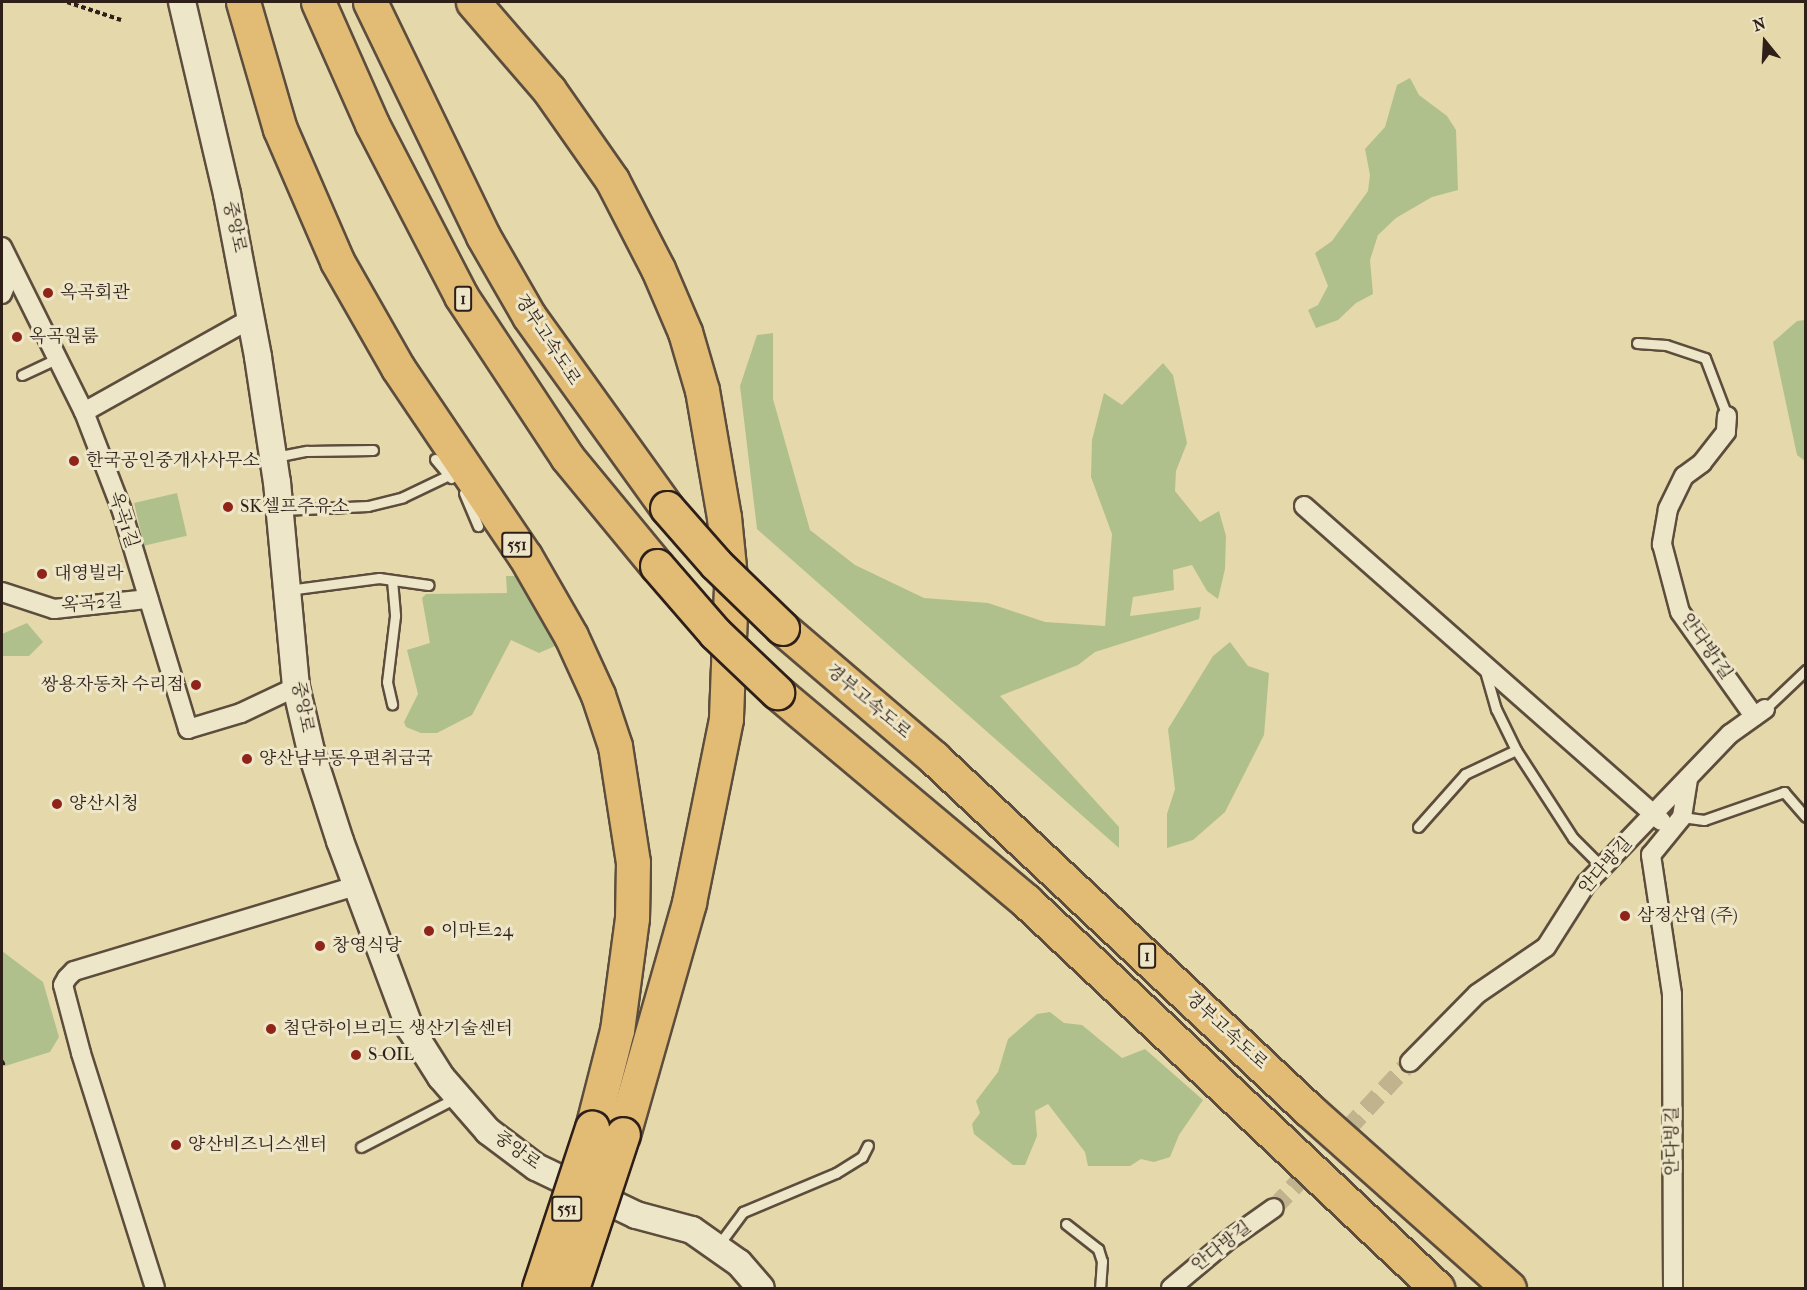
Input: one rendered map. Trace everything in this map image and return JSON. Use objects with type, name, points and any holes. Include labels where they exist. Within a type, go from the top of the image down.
[{"type":"highway","name":"551","points":[[243,2],[280,129],[337,261],[398,368],[525,556],[571,636],[598,695],[615,746],[633,862],[632,918],[617,1030],[608,1131],[572,1288]]},
{"type":"highway","name":"1","points":[[318,2],[382,145],[461,296],[567,456],[715,633],[777,692],[1026,901],[1437,1288]]},
{"type":"highway","name":"경부고속도로","points":[[370,2],[483,236],[529,316],[667,508],[716,564],[782,628],[934,758],[1308,1109],[1509,1288]]},
{"type":"highway","name":"551","points":[[473,2],[568,117],[612,180],[658,268],[685,332],[702,390],[724,517],[731,588],[726,719],[689,903],[608,1131],[539,1288]]},
{"type":"main road","name":"중앙로","points":[[182,2],[252,318],[280,510],[296,687],[311,752],[356,886],[410,1028],[458,1097],[488,1131],[536,1167],[636,1215],[692,1230],[739,1263],[761,1288]]},
{"type":"street","name":"옥곡1길","points":[[2,247],[84,412],[121,508],[188,729],[240,713],[296,687]]},
{"type":"street","points":[[2,294],[12,269]]},
{"type":"street","points":[[84,412],[252,318]]},
{"type":"street","name":"안다방1길","points":[[1727,416],[1726,432],[1702,463],[1684,476],[1668,509],[1662,544],[1680,612],[1760,712]]},
{"type":"street","points":[[1304,506],[1484,668],[1655,813],[1676,824]]},
{"type":"street","name":"옥곡2길","points":[[2,592],[54,609],[148,599]]},
{"type":"street","name":"안다방길","points":[[1410,1062],[1477,994],[1546,947],[1586,884],[1730,735],[1760,712]]},
{"type":"street","points":[[1628,841],[1652,855],[1676,824],[1688,778]]},
{"type":"street","name":"안다빙길","points":[[1652,855],[1672,994],[1673,1288]]},
{"type":"street","points":[[155,1288],[81,1053],[63,985],[74,970],[356,886]]},
{"type":"street","name":"안다방길","points":[[1171,1288],[1227,1240],[1274,1208]]},
{"type":"lane","points":[[1637,343],[1666,345],[1705,358],[1727,416]]},
{"type":"lane","points":[[22,375],[57,359]]},
{"type":"lane","points":[[273,457],[307,451],[374,450]]},
{"type":"lane","points":[[435,459],[469,502],[478,526]]},
{"type":"lane","points":[[280,510],[368,507],[403,497],[449,475]]},
{"type":"lane","points":[[288,590],[392,580],[429,585]]},
{"type":"lane","points":[[392,580],[395,616],[387,682],[392,704]]},
{"type":"lane","points":[[1484,668],[1496,709],[1516,750],[1573,838],[1602,867]]},
{"type":"lane","name":"안다방길","points":[[1760,712],[1806,670]]},
{"type":"lane","points":[[1418,827],[1466,774],[1516,750]]},
{"type":"lane","points":[[1676,824],[1704,820],[1784,792],[1806,817]]},
{"type":"lane","points":[[361,1147],[458,1097]]},
{"type":"lane","points":[[717,1246],[743,1212],[836,1173],[862,1157],[868,1145]]},
{"type":"lane","points":[[1066,1224],[1098,1249],[1102,1261],[1100,1288]]},
{"type":"path","points":[[67,2],[121,20]]},
{"type":"path","points":[[2,1061],[4,1066]]},
{"type":"green space","points":[[1410,78],[1419,95],[1447,116],[1456,130],[1458,190],[1432,197],[1396,218],[1378,235],[1370,260],[1373,294],[1356,303],[1338,320],[1316,328],[1308,310],[1318,305],[1328,286],[1315,253],[1332,241],[1368,191],[1370,175],[1365,149],[1385,127],[1397,85]]},
{"type":"green space","points":[[1806,320],[1805,461],[1797,455],[1773,342],[1797,321]]},
{"type":"green space","points":[[773,333],[773,399],[810,530],[855,565],[924,598],[988,603],[1045,622],[1105,626],[1112,534],[1091,477],[1092,440],[1104,393],[1122,405],[1163,363],[1173,375],[1187,443],[1176,471],[1175,491],[1200,522],[1219,511],[1226,536],[1225,569],[1218,599],[1207,591],[1192,565],[1173,570],[1174,590],[1133,597],[1130,616],[1201,607],[1199,619],[1095,652],[1078,665],[1000,696],[1119,827],[1119,848],[757,529],[740,386],[757,335]]},
{"type":"green space","points":[[177,493],[187,536],[144,546],[134,503]]},
{"type":"green space","points":[[506,576],[515,576],[525,586],[555,646],[539,653],[511,640],[472,715],[437,733],[421,733],[406,727],[404,722],[418,694],[407,650],[430,643],[422,598],[426,594],[507,593]]},
{"type":"green space","points":[[27,623],[43,642],[29,656],[2,656],[2,634]]},
{"type":"green space","points":[[1230,642],[1248,666],[1269,673],[1264,735],[1225,812],[1193,840],[1167,848],[1167,814],[1175,789],[1168,729],[1213,656]]},
{"type":"green space","points":[[2,951],[43,982],[59,1037],[50,1052],[2,1067]]},
{"type":"green space","points":[[1050,1012],[1064,1023],[1082,1025],[1122,1058],[1145,1049],[1203,1100],[1179,1135],[1170,1157],[1154,1162],[1141,1159],[1130,1166],[1088,1166],[1085,1152],[1048,1104],[1035,1111],[1037,1136],[1025,1165],[1013,1165],[974,1134],[972,1124],[980,1113],[976,1101],[998,1072],[1008,1039],[1037,1014]]},
{"type":"tunnel","points":[[1274,1208],[1410,1062]]},
{"type":"place","name":"옥곡회관","points":[[48,293]]},
{"type":"place","name":"옥곡원룸","points":[[17,337]]},
{"type":"place","name":"한국공인중개사사무소","points":[[74,461]]},
{"type":"place","name":"SK셀프주유소","points":[[228,507]]},
{"type":"place","name":"대영빌라","points":[[42,574]]},
{"type":"place","name":"쌍용자동차 수리점","points":[[196,685]]},
{"type":"place","name":"양산남부동우편취급국","points":[[247,759]]},
{"type":"place","name":"양산시청","points":[[57,804]]},
{"type":"place","name":"삼정산업 (주)","points":[[1625,916]]},
{"type":"place","name":"이마트24","points":[[429,931]]},
{"type":"place","name":"창영식당","points":[[320,946]]},
{"type":"place","name":"첨단하이브리드 생산기술센터","points":[[271,1029]]},
{"type":"place","name":"S-OIL","points":[[356,1055]]},
{"type":"place","name":"양산비즈니스센터","points":[[176,1145]]}]
